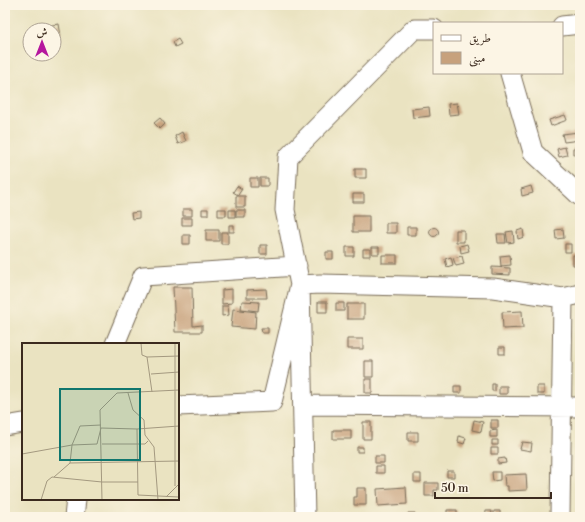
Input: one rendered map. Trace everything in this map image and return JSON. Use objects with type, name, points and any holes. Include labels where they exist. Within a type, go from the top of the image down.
[{"type":"street","points":[[563,26],[580,24]]},
{"type":"street","points":[[305,517],[300,285],[285,210],[288,157],[414,28],[433,29]]},
{"type":"street","points":[[510,74],[533,152],[580,196]]},
{"type":"street","points":[[115,343],[143,276],[297,266]]},
{"type":"street","points":[[300,285],[320,284],[493,288],[572,296],[571,408],[560,517]]},
{"type":"street","points":[[179,406],[272,402],[300,285]]},
{"type":"street","points":[[303,405],[571,408]]},
{"type":"street","points":[[5,426],[22,423]]},
{"type":"street","points":[[74,517],[76,500]]},
{"type":"building","points":[[178,39],[181,44],[175,47],[173,42]]},
{"type":"building","points":[[457,103],[459,114],[449,115],[448,104]]},
{"type":"building","points":[[429,107],[430,116],[413,118],[412,109]]},
{"type":"building","points":[[565,115],[567,120],[551,126],[549,120]]},
{"type":"building","points":[[160,118],[165,124],[160,129],[154,123]]},
{"type":"building","points":[[182,132],[186,141],[178,144],[175,136]]},
{"type":"building","points":[[579,132],[580,140],[564,142],[562,134]]},
{"type":"building","points":[[565,147],[567,155],[559,157],[557,149]]},
{"type":"building","points":[[580,147],[580,153],[573,154],[573,148]]},
{"type":"building","points":[[355,169],[366,169],[366,178],[355,178]]},
{"type":"building","points":[[250,178],[258,178],[258,187],[250,187]]},
{"type":"building","points":[[260,178],[268,178],[268,186],[260,186]]},
{"type":"building","points":[[237,186],[242,189],[238,195],[233,192]]},
{"type":"building","points":[[531,186],[533,193],[522,196],[521,189]]},
{"type":"building","points":[[353,194],[364,194],[364,202],[353,202]]},
{"type":"building","points":[[236,196],[245,196],[245,207],[236,207]]},
{"type":"building","points":[[183,209],[192,209],[192,216],[183,216]]},
{"type":"building","points":[[202,209],[208,209],[208,215],[202,215]]},
{"type":"building","points":[[218,209],[226,209],[226,216],[218,216]]},
{"type":"building","points":[[229,210],[235,210],[235,217],[229,217]]},
{"type":"building","points":[[236,210],[245,210],[245,217],[236,217]]},
{"type":"building","points":[[139,212],[139,218],[132,219],[131,213]]},
{"type":"building","points":[[353,216],[369,216],[369,232],[353,232]]},
{"type":"building","points":[[182,218],[192,218],[192,225],[182,225]]},
{"type":"building","points":[[386,223],[396,223],[396,233],[386,233]]},
{"type":"building","points":[[229,225],[234,225],[234,232],[229,232]]},
{"type":"building","points":[[407,227],[416,227],[416,235],[407,235]]},
{"type":"building","points":[[434,227],[439,232],[434,237],[429,232]]},
{"type":"building","points":[[523,229],[524,237],[518,239],[517,231]]},
{"type":"building","points":[[563,229],[564,238],[556,239],[555,230]]},
{"type":"building","points":[[206,230],[219,230],[219,241],[206,241]]},
{"type":"building","points":[[456,230],[464,230],[464,242],[456,242]]},
{"type":"building","points":[[513,231],[514,242],[508,243],[506,232]]},
{"type":"building","points":[[221,232],[228,232],[228,244],[221,244]]},
{"type":"building","points":[[497,234],[505,234],[506,243],[498,243]]},
{"type":"building","points":[[183,235],[190,235],[190,244],[183,244]]},
{"type":"building","points":[[467,244],[469,251],[461,253],[460,246]]},
{"type":"building","points":[[565,244],[571,244],[571,252],[565,252]]},
{"type":"building","points":[[260,245],[267,245],[267,254],[260,254]]},
{"type":"building","points":[[346,247],[354,247],[354,256],[346,256]]},
{"type":"building","points":[[372,247],[379,247],[379,254],[372,254]]},
{"type":"building","points":[[363,249],[370,249],[370,256],[363,256]]},
{"type":"building","points":[[326,252],[333,252],[333,259],[326,259]]},
{"type":"building","points":[[382,255],[397,255],[397,263],[382,263]]},
{"type":"building","points":[[510,255],[511,265],[501,266],[500,256]]},
{"type":"building","points":[[573,255],[579,255],[580,265],[573,265]]},
{"type":"building","points":[[462,256],[464,264],[456,266],[453,258]]},
{"type":"building","points":[[451,257],[453,265],[447,267],[445,259]]},
{"type":"building","points":[[492,267],[510,268],[510,275],[492,274]]},
{"type":"building","points":[[173,287],[192,287],[193,326],[202,325],[202,332],[175,332]]},
{"type":"building","points":[[232,289],[232,303],[222,304],[222,290]]},
{"type":"building","points":[[266,289],[267,298],[247,298],[247,290]]},
{"type":"building","points":[[242,301],[259,302],[258,311],[241,309]]},
{"type":"building","points":[[318,302],[327,302],[327,312],[318,312]]},
{"type":"building","points":[[336,303],[344,303],[344,311],[336,311]]},
{"type":"building","points":[[347,304],[364,304],[364,319],[347,319]]},
{"type":"building","points":[[222,306],[228,306],[229,315],[222,316]]},
{"type":"building","points":[[233,309],[256,312],[255,329],[231,327]]},
{"type":"building","points":[[522,311],[523,328],[503,329],[502,312]]},
{"type":"building","points":[[261,328],[268,328],[268,333],[262,333]]},
{"type":"building","points":[[347,339],[363,339],[363,349],[347,349]]},
{"type":"building","points":[[499,347],[505,347],[505,354],[499,354]]},
{"type":"building","points":[[365,361],[373,361],[373,377],[365,377]]},
{"type":"building","points":[[365,379],[372,379],[372,393],[365,393]]},
{"type":"building","points":[[492,384],[495,384],[495,391],[492,391]]},
{"type":"building","points":[[454,386],[461,386],[461,393],[454,393]]},
{"type":"building","points":[[499,386],[507,386],[507,394],[499,394]]},
{"type":"building","points":[[537,386],[544,386],[544,394],[537,394]]},
{"type":"building","points":[[474,420],[483,422],[481,432],[472,430]]},
{"type":"building","points":[[491,420],[498,420],[498,428],[491,428]]},
{"type":"building","points":[[363,422],[371,422],[371,439],[363,439]]},
{"type":"building","points":[[333,430],[351,430],[351,439],[333,439]]},
{"type":"building","points":[[497,430],[497,437],[490,437],[490,431]]},
{"type":"building","points":[[408,432],[418,432],[418,441],[408,441]]},
{"type":"building","points":[[459,436],[466,438],[464,444],[458,442]]},
{"type":"building","points":[[492,440],[498,440],[498,445],[492,445]]},
{"type":"building","points":[[522,442],[532,443],[531,451],[520,449]]},
{"type":"building","points":[[357,447],[363,447],[363,452],[357,452]]},
{"type":"building","points":[[491,448],[498,448],[498,454],[491,454]]},
{"type":"building","points":[[375,456],[384,456],[384,463],[375,463]]},
{"type":"building","points":[[505,458],[506,463],[498,464],[498,459]]},
{"type":"building","points":[[376,466],[384,466],[384,473],[376,473]]},
{"type":"building","points":[[447,471],[454,471],[454,477],[447,477]]},
{"type":"building","points":[[492,472],[500,472],[500,480],[493,481]]},
{"type":"building","points":[[414,474],[421,474],[421,482],[414,482]]},
{"type":"building","points":[[526,474],[527,490],[508,491],[508,486],[505,486],[504,475]]},
{"type":"building","points":[[425,483],[438,483],[438,490],[434,490],[434,496],[425,496]]},
{"type":"building","points":[[406,487],[407,504],[378,506],[377,489]]},
{"type":"building","points":[[357,488],[366,488],[366,505],[354,505],[354,497],[357,497]]},
{"type":"building","points":[[447,510],[457,510],[457,517],[447,517]]},
{"type":"building","points":[[486,511],[492,511],[491,517],[485,517]]},
{"type":"building","points":[[494,511],[500,511],[500,517],[494,517]]},
{"type":"building","points":[[408,513],[415,513],[415,517],[408,517]]}]
